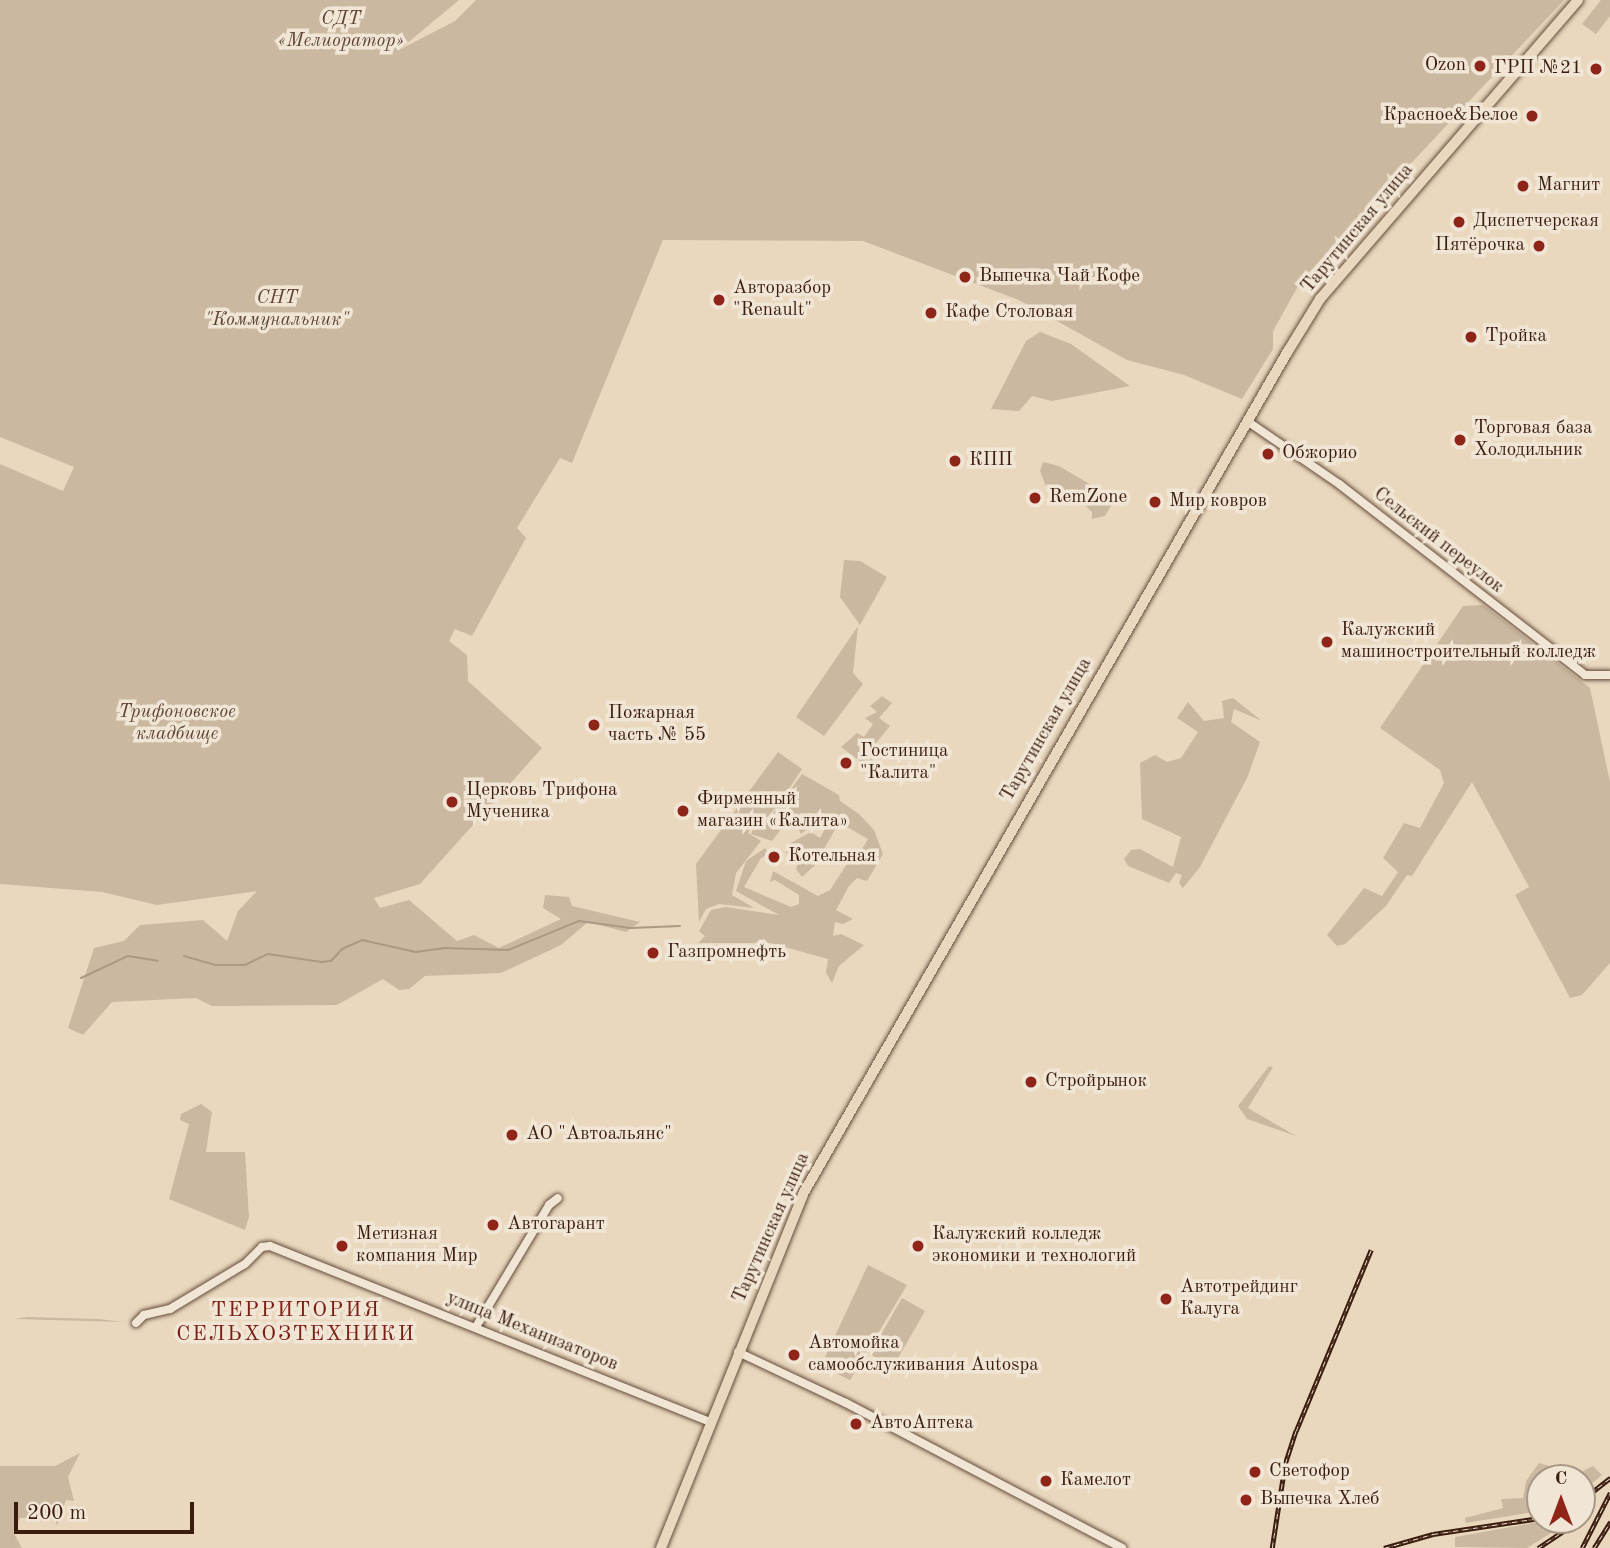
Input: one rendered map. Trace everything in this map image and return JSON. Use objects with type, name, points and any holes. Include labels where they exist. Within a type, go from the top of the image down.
[{"type":"main road","name":"Тарутинская улица","points":[[661,1548],[798,1205],[829,1144],[1247,421],[1320,299],[1578,0]]},
{"type":"street","name":"Сельский переулок","points":[[1247,421],[1339,484],[1585,675],[1610,675]]},
{"type":"street","points":[[477,1325],[543,1215],[558,1198]]},
{"type":"street","name":"улица Механизаторов","points":[[136,1323],[144,1315],[170,1309],[234,1271],[262,1247],[270,1246],[477,1325],[711,1422]]},
{"type":"street","points":[[738,1352],[846,1403],[1122,1548]]},
{"type":"green space","points":[[0,0],[459,0],[399,50],[455,21],[476,0],[1564,0],[1301,281],[1273,331],[1273,349],[1242,399],[1184,375],[1127,360],[1021,301],[863,241],[663,240],[572,463],[560,458],[517,528],[526,538],[472,636],[455,629],[449,641],[467,655],[468,681],[542,748],[420,884],[374,898],[380,908],[409,900],[457,941],[474,935],[499,948],[561,919],[543,908],[545,895],[569,897],[572,906],[640,922],[626,932],[588,922],[561,945],[501,973],[425,976],[409,989],[399,990],[383,979],[337,1005],[212,1006],[196,998],[112,1002],[83,1035],[68,1028],[94,948],[124,941],[140,925],[203,920],[227,941],[238,911],[257,891],[157,905],[102,892],[0,884],[0,464],[63,491],[74,467],[0,437]]},
{"type":"green space","points":[[1601,0],[1610,0],[1610,16],[1596,34],[1582,24]]},
{"type":"green space","points":[[1040,332],[1071,344],[1130,386],[1052,401],[1032,396],[1019,411],[991,409],[1026,341]]},
{"type":"green space","points":[[1043,462],[1059,466],[1115,499],[1105,516],[1092,519],[1092,512],[1071,492],[1046,486],[1040,471]]},
{"type":"green space","points":[[844,560],[860,561],[887,577],[860,625],[840,597]]},
{"type":"green space","points":[[1483,605],[1590,688],[1610,782],[1610,963],[1582,995],[1570,998],[1515,895],[1529,887],[1472,782],[1412,876],[1407,875],[1386,906],[1345,944],[1337,946],[1327,935],[1364,888],[1382,896],[1398,872],[1383,858],[1404,823],[1420,828],[1444,783],[1440,770],[1380,728],[1463,606]]},
{"type":"green space","points":[[858,626],[853,673],[863,684],[824,736],[796,717]]},
{"type":"green space","points":[[882,696],[892,703],[879,718],[890,726],[866,755],[873,760],[868,767],[841,747],[857,733],[864,737],[873,724],[865,718],[877,712],[870,706]]},
{"type":"green space","points":[[1233,698],[1262,721],[1234,709],[1231,722],[1260,742],[1248,776],[1200,867],[1183,888],[1179,883],[1182,875],[1176,873],[1169,883],[1128,866],[1124,859],[1131,850],[1140,849],[1173,867],[1181,837],[1142,819],[1140,763],[1155,755],[1167,762],[1181,758],[1198,732],[1177,718],[1188,702],[1204,721],[1224,718],[1222,701]]},
{"type":"green space","points":[[778,752],[802,769],[779,804],[767,817],[757,817],[748,833],[761,841],[736,873],[732,895],[754,908],[719,904],[706,909],[699,922],[696,864]]},
{"type":"green space","points":[[802,774],[839,795],[840,801],[859,814],[874,830],[883,854],[867,881],[857,878],[849,886],[836,910],[853,919],[843,924],[835,922],[833,936],[841,934],[864,945],[839,966],[832,983],[826,973],[828,959],[770,943],[698,943],[705,936],[699,931],[711,910],[726,907],[779,915],[736,891],[746,861],[765,848],[769,854],[761,858],[744,887],[791,907],[799,904],[799,895],[775,880],[770,882],[773,871],[818,896],[830,890],[856,850],[862,849],[868,839],[847,827],[837,815],[833,819],[837,826],[815,865],[802,877],[796,869],[799,859],[786,853],[787,845],[811,832],[820,838],[827,825],[824,816],[801,834],[795,821],[781,829],[772,841],[751,834],[757,819],[767,823],[777,807],[782,808],[783,800]]},
{"type":"green space","points":[[1269,1066],[1273,1067],[1248,1108],[1296,1136],[1247,1119],[1238,1106]]},
{"type":"green space","points":[[201,1104],[212,1112],[206,1152],[245,1152],[249,1217],[245,1230],[169,1199],[189,1124],[180,1120],[181,1114]]},
{"type":"green space","points":[[868,1265],[907,1285],[850,1380],[821,1366]]},
{"type":"green space","points":[[902,1298],[925,1311],[893,1367],[870,1354]]},
{"type":"green space","points":[[14,1319],[99,1319],[123,1322]]},
{"type":"green space","points":[[80,1453],[68,1477],[74,1501],[66,1500],[57,1526],[55,1517],[20,1518],[13,1532],[22,1548],[0,1548],[0,1466],[55,1466]]},
{"type":"green space","points":[[1596,1469],[1602,1475],[1596,1480]]},
{"type":"green space","points":[[1526,1481],[1526,1513],[1466,1523],[1465,1518],[1503,1508],[1501,1499],[1523,1498]]},
{"type":"green space","points":[[1526,1524],[1526,1534],[1550,1534],[1527,1548],[1455,1547],[1455,1537]]},
{"type":"waterway","points":[[184,956],[216,965],[245,965],[268,954],[321,962],[331,961],[342,949],[362,940],[416,952],[443,948],[508,950],[579,921],[631,928],[680,926]]},
{"type":"waterway","points":[[81,978],[128,956],[158,961]]},
{"type":"railway","points":[[1272,1548],[1285,1464],[1371,1250]]},
{"type":"railway","points":[[1596,1489],[1610,1478]]},
{"type":"railway","points":[[1582,1548],[1610,1493]]},
{"type":"railway","points":[[1384,1548],[1433,1534],[1526,1520]]},
{"type":"railway","points":[[1594,1548],[1610,1522]]},
{"type":"railway","points":[[1538,1548],[1559,1534]]},
{"type":"place","name":"Ozon","points":[[1480,66]]},
{"type":"place","name":"ГРП №21","points":[[1596,69]]},
{"type":"place","name":"Красное&Белое","points":[[1532,116]]},
{"type":"place","name":"Магнит","points":[[1523,186]]},
{"type":"place","name":"Диспетчерская","points":[[1459,222]]},
{"type":"place","name":"Пятёрочка","points":[[1539,246]]},
{"type":"place","name":"Выпечка Чай Кофе","points":[[965,277]]},
{"type":"place","name":"Авторазбор \"Renault\"","points":[[719,300]]},
{"type":"place","name":"Кафе Столовая","points":[[931,313]]},
{"type":"place","name":"Тройка","points":[[1471,337]]},
{"type":"place","name":"Торговая база Холодильник","points":[[1460,440]]},
{"type":"place","name":"Обжорио","points":[[1268,454]]},
{"type":"place","name":"КПП","points":[[955,461]]},
{"type":"place","name":"RemZone","points":[[1035,498]]},
{"type":"place","name":"Мир ковров","points":[[1155,502]]},
{"type":"place","name":"Калужский машиностроительный колледж","points":[[1327,642]]},
{"type":"place","name":"Пожарная часть № 55","points":[[594,725]]},
{"type":"place","name":"Гостиница \"Калита\"","points":[[846,763]]},
{"type":"place","name":"Церковь Трифона Мученика","points":[[452,802]]},
{"type":"place","name":"Фирменный магазин «Калита»","points":[[683,811]]},
{"type":"place","name":"Котельная","points":[[774,857]]},
{"type":"place","name":"Газпромнефть","points":[[653,953]]},
{"type":"place","name":"Стройрынок","points":[[1031,1082]]},
{"type":"place","name":"АО \"Автоальянс\"","points":[[512,1135]]},
{"type":"place","name":"Автогарант","points":[[493,1225]]},
{"type":"place","name":"Метизная компания Мир","points":[[342,1246]]},
{"type":"place","name":"Калужский колледж экономики и технологий","points":[[918,1246]]},
{"type":"place","name":"Автотрейдинг Калуга","points":[[1166,1299]]},
{"type":"place","name":"Автомойка самообслуживания Autospa","points":[[794,1355]]},
{"type":"place","name":"АвтоАптека","points":[[856,1424]]},
{"type":"place","name":"Светофор","points":[[1255,1472]]},
{"type":"place","name":"Камелот","points":[[1046,1481]]},
{"type":"place","name":"Выпечка Хлеб","points":[[1246,1500]]},
{"type":"district","name":"ТЕРРИТОРИЯ СЕЛЬХОЗТЕХНИКИ","points":[[296,1323]]},
{"type":"park label","name":"СДТ «Мелиоратор»","points":[[341,31]]},
{"type":"park label","name":"СНТ \"Коммунальник\"","points":[[277,310]]},
{"type":"park label","name":"Трифоновское кладбище","points":[[177,724]]}]
